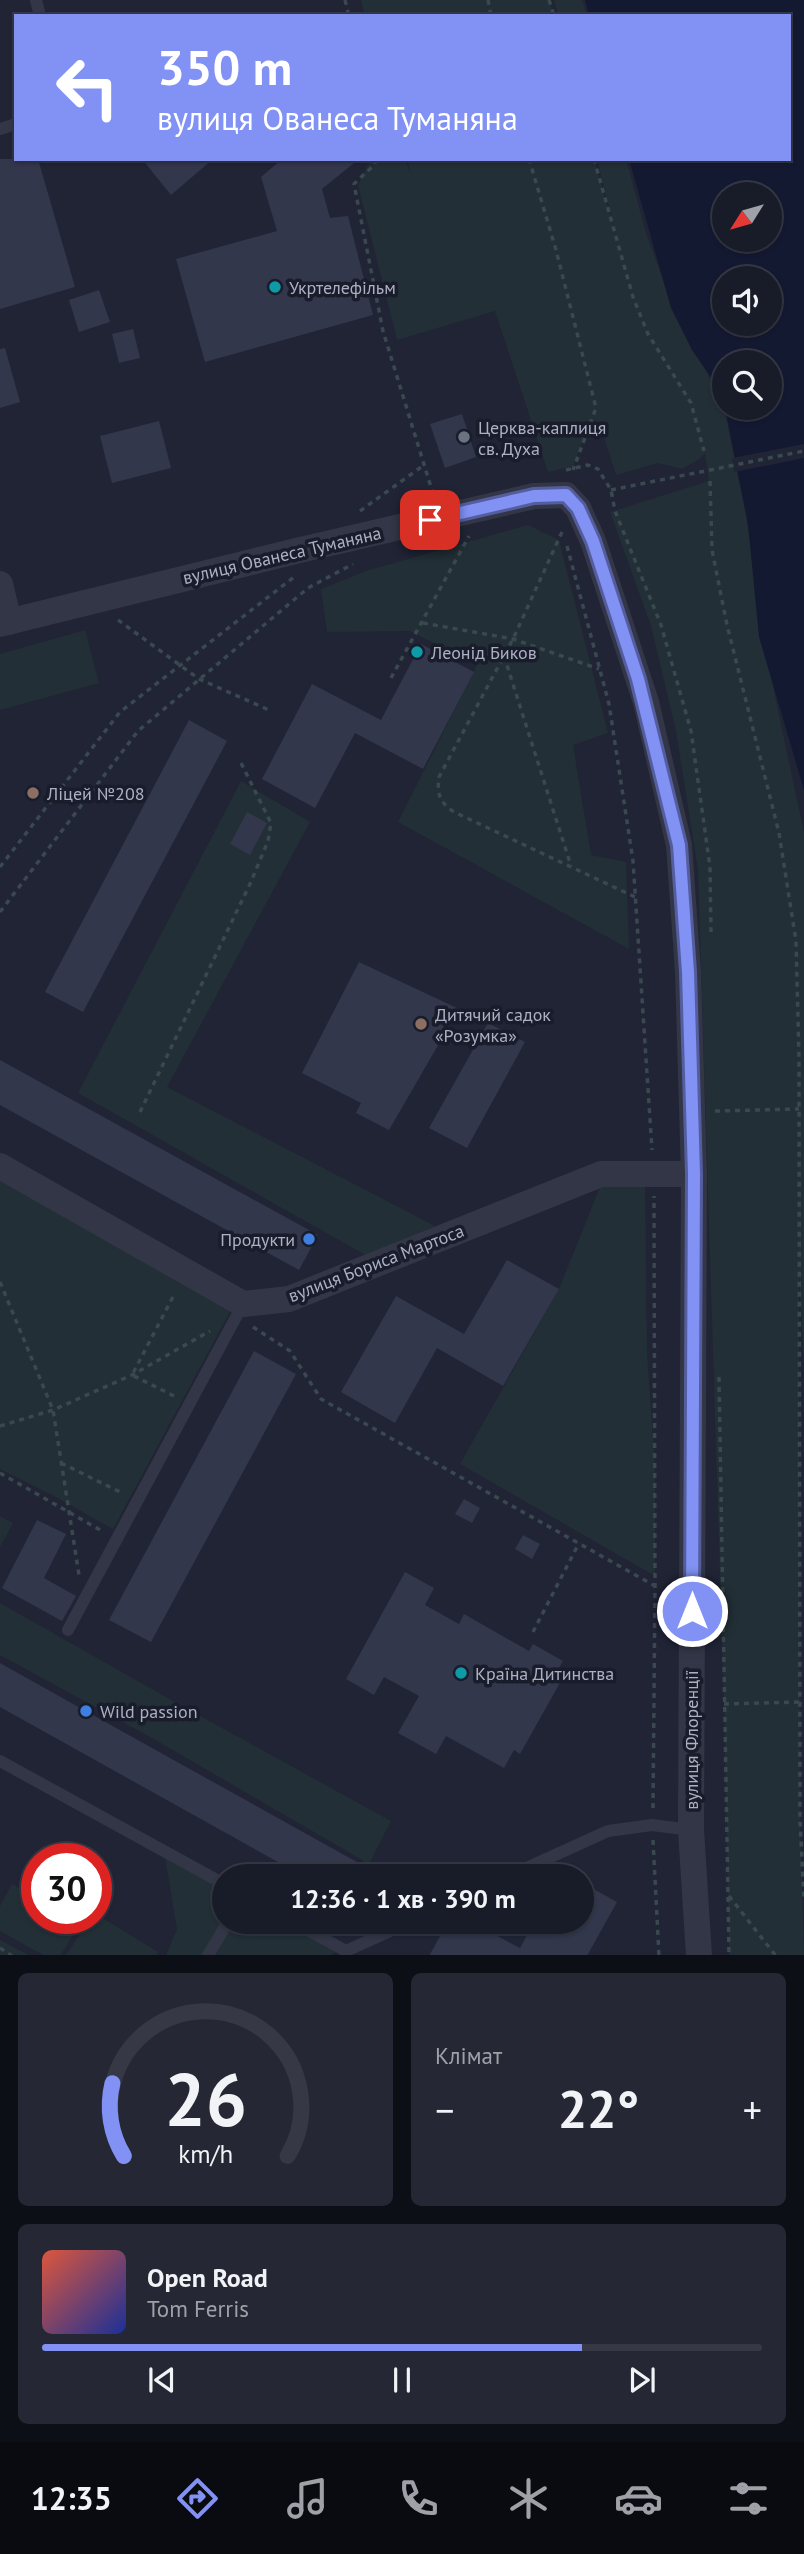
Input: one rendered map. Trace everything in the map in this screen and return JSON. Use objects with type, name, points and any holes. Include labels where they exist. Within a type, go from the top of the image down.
[{"type":"street","name":"вулиця Ованеса Туманяна","points":[[5,623],[521,499],[552,494],[566,495]]},
{"type":"street","name":"вулиця Флоренції","points":[[566,495],[578,508],[593,541],[646,702],[679,845],[688,972],[694,1174],[691,1830],[699,1955]]},
{"type":"street","points":[[0,584],[5,623]]},
{"type":"street","points":[[0,1166],[187,1272],[239,1310]]},
{"type":"street","name":"вулиця Бориса Мартоса","points":[[239,1310],[289,1299],[601,1174],[694,1174]]},
{"type":"lane","points":[[68,1630],[239,1310]]},
{"type":"lane","points":[[0,1761],[212,1877]]},
{"type":"lane","points":[[535,1864],[608,1831],[652,1825],[691,1830]]},
{"type":"lane","points":[[208,1955],[221,1934]]},
{"type":"lane","points":[[313,1934],[345,1953],[385,1934]]},
{"type":"path","points":[[375,161],[354,184],[383,331],[434,499]]},
{"type":"path","points":[[530,161],[556,250],[596,408],[566,495]]},
{"type":"path","points":[[595,161],[633,297],[648,334],[691,403],[704,451]]},
{"type":"path","points":[[611,490],[804,451]]},
{"type":"path","points":[[352,517],[424,465]]},
{"type":"path","points":[[710,481],[712,550],[730,638],[779,832],[796,941],[799,1109],[800,1821],[804,1901]]},
{"type":"path","points":[[556,524],[563,530],[609,704],[633,861],[654,1172],[655,1586],[652,1825],[659,1955]]},
{"type":"path","points":[[391,678],[475,525]]},
{"type":"path","points":[[563,530],[513,639],[439,776],[437,792],[443,804],[454,812],[635,897]]},
{"type":"path","points":[[0,912],[138,731],[308,588],[363,558]]},
{"type":"path","points":[[0,867],[120,712],[303,569]]},
{"type":"path","points":[[127,614],[114,617],[199,679],[269,710]]},
{"type":"path","points":[[423,623],[513,639],[600,670]]},
{"type":"path","points":[[504,656],[571,866]]},
{"type":"path","points":[[140,1112],[268,841],[271,823],[241,763]]},
{"type":"path","points":[[715,1111],[799,1109]]},
{"type":"path","points":[[132,1375],[187,1272]]},
{"type":"path","points":[[0,1282],[53,1410],[83,1601]]},
{"type":"path","points":[[0,1426],[53,1410],[132,1375],[239,1310],[290,1350],[321,1399],[655,1586]]},
{"type":"path","points":[[132,1375],[189,1403]]},
{"type":"path","points":[[61,1462],[137,1500]]},
{"type":"path","points":[[0,1473],[117,1538]]},
{"type":"path","points":[[533,1632],[579,1544]]},
{"type":"path","points":[[724,1704],[800,1702]]},
{"type":"path","points":[[728,1894],[776,1955]]},
{"type":"path","points":[[0,1948],[12,1955]]},
{"type":"shaded area","points":[[361,0],[549,0],[553,14],[364,14]]},
{"type":"shaded area","points":[[554,0],[582,0],[586,14],[558,14]]},
{"type":"shaded area","points":[[370,161],[406,161],[411,175],[408,161],[595,161],[616,235],[598,161],[627,161],[646,233],[679,323],[712,382],[712,420],[727,420],[746,516],[771,677],[804,833],[804,1364],[799,1273],[800,1821],[804,1955],[729,1955],[724,1704],[698,870],[676,731],[651,626],[610,512],[709,481],[705,453],[682,469],[658,463],[616,475],[603,434],[584,437],[573,466],[548,472],[495,311],[397,340],[358,185]]},
{"type":"shaded area","points":[[528,525],[559,540],[608,733],[573,745],[591,855],[626,862],[629,949],[398,822],[477,665],[410,631],[327,632],[321,589],[366,571]]},
{"type":"shaded area","points":[[85,630],[99,683],[0,710],[0,654]]},
{"type":"shaded area","points":[[241,781],[310,822],[167,1087],[435,1226],[369,1257],[78,1093]]},
{"type":"shaded area","points":[[0,1180],[232,1308],[113,1529],[0,1469]]},
{"type":"shaded area","points":[[645,1180],[647,1353],[655,1466],[655,1576],[460,1464],[559,1289],[602,1182]]},
{"type":"shaded area","points":[[0,1516],[13,1523],[0,1547]]},
{"type":"shaded area","points":[[0,1603],[391,1821],[369,1864],[152,1738],[0,1655]]},
{"type":"shaded area","points":[[165,1857],[212,1882],[212,1934],[304,1934],[337,1952],[330,1955],[166,1955],[177,1929]]},
{"type":"shaded area","points":[[12,1884],[21,1889],[21,1934],[73,1934],[61,1955],[43,1955],[0,1931],[0,1906]]},
{"type":"shaded area","points":[[112,1924],[158,1952],[156,1955],[66,1955],[80,1934],[112,1934]]},
{"type":"shaded area","points":[[0,1940],[29,1955],[0,1955]]},
{"type":"water","points":[[585,0],[804,0],[804,790],[759,637],[748,524],[727,420],[782,420],[782,350],[712,350],[712,379],[692,350],[671,308],[630,161],[791,161],[791,14],[588,14]]},
{"type":"pier","points":[[804,444],[804,458],[734,472],[732,458]]},
{"type":"building","points":[[0,159],[39,161],[75,287],[0,309]]},
{"type":"building","points":[[144,161],[211,161],[171,195]]},
{"type":"building","name":"Укртелефільм","points":[[280,161],[357,161],[322,189],[330,218],[348,216],[373,315],[205,362],[176,259],[277,231],[261,177]]},
{"type":"building","points":[[99,290],[110,322],[79,332],[69,300]]},
{"type":"building","points":[[133,329],[140,358],[119,363],[112,334]]},
{"type":"building","points":[[5,348],[20,402],[0,408],[0,349]]},
{"type":"building","points":[[462,414],[476,457],[445,468],[430,424]]},
{"type":"building","points":[[159,421],[171,468],[112,483],[100,436]]},
{"type":"building","points":[[421,644],[474,672],[423,769],[355,733],[315,808],[262,779],[312,684],[381,720]]},
{"type":"building","points":[[189,720],[227,741],[83,1012],[45,992]]},
{"type":"building","points":[[247,812],[267,823],[250,855],[230,844]]},
{"type":"building","points":[[359,962],[459,1009],[389,1130],[356,1113],[361,1103],[302,1073]]},
{"type":"building","points":[[488,1023],[525,1042],[467,1148],[429,1128]]},
{"type":"building","points":[[0,1060],[318,1235],[299,1270],[0,1105]]},
{"type":"building","points":[[507,1260],[559,1289],[503,1386],[437,1348],[395,1423],[341,1392],[396,1296],[464,1334]]},
{"type":"building","points":[[254,1351],[296,1374],[151,1642],[109,1620]]},
{"type":"building","points":[[464,1499],[480,1508],[472,1523],[455,1514]]},
{"type":"building","points":[[37,1520],[66,1534],[44,1578],[76,1596],[62,1621],[2,1588]]},
{"type":"building","points":[[523,1535],[540,1544],[532,1559],[515,1549]]},
{"type":"building","name":"Країна Дитинства","points":[[405,1572],[434,1588],[425,1605],[459,1624],[464,1614],[529,1651],[533,1644],[563,1661],[554,1677],[561,1681],[520,1754],[514,1750],[504,1768],[446,1736],[436,1754],[398,1733],[419,1696],[384,1677],[374,1695],[346,1679]]},
{"type":"building","points":[[0,1663],[360,1864],[281,1864],[0,1707]]},
{"type":"building","points":[[594,1889],[617,1902],[588,1955],[430,1955],[441,1934],[494,1934],[520,1948],[528,1934],[594,1934]]},
{"type":"place","name":"Укртелефільм","points":[[275,287]]},
{"type":"place","name":"Церква-каплиця св. Духа","points":[[464,437]]},
{"type":"place","name":"Леонід Биков","points":[[417,652]]},
{"type":"place","name":"Ліцей №208","points":[[33,793]]},
{"type":"place","name":"Дитячий садок «Розумка»","points":[[421,1024]]},
{"type":"place","name":"Продукти","points":[[309,1239]]},
{"type":"place","name":"Країна Дитинства","points":[[461,1673]]},
{"type":"place","name":"Wild passion","points":[[86,1711]]},
{"type":"route","points":[[430,520],[534,496],[566,495],[578,508],[593,541],[646,702],[679,845],[688,972],[694,1174],[692,1611]]}]
